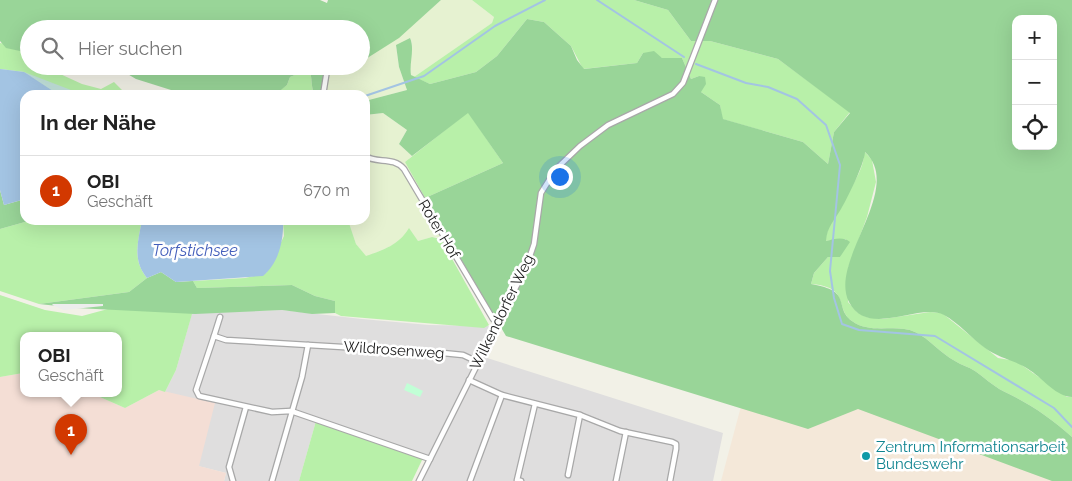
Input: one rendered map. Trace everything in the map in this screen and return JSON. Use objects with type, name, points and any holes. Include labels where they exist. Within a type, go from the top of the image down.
[{"type":"street","name":"Wilkendorfer Weg","points":[[419,481],[527,265],[534,244],[541,192],[556,168],[580,146],[608,125],[673,94],[683,83],[715,0]]},
{"type":"street","points":[[324,90],[326,75]]},
{"type":"street","name":"Roter Hof","points":[[370,157],[399,163],[404,169],[493,319],[498,323]]},
{"type":"street","points":[[220,318],[196,394],[272,412],[291,411],[430,459]]},
{"type":"street","name":"Wildrosenweg","points":[[214,336],[226,340],[463,355],[478,362]]},
{"type":"street","points":[[272,481],[302,377],[308,344]]},
{"type":"street","points":[[469,380],[502,395],[580,415],[626,432],[669,440],[676,444],[670,481]]},
{"type":"street","points":[[470,481],[502,395]]},
{"type":"street","points":[[521,481],[517,480],[535,404]]},
{"type":"street","points":[[233,481],[229,467],[246,407]]},
{"type":"street","points":[[568,474],[580,415]]},
{"type":"street","points":[[616,481],[626,432]]},
{"type":"shaded area","points":[[0,69],[20,72],[20,75],[32,75],[71,90],[34,90]]},
{"type":"shaded area","points":[[53,304],[103,304],[103,306],[64,310]]},
{"type":"shaded area","points":[[282,310],[429,325],[489,326],[496,330],[484,357],[723,433],[713,481],[423,481],[432,461],[316,421],[299,481],[224,481],[226,473],[198,466],[165,392],[176,370],[192,313]]},
{"type":"shaded area","points":[[771,329],[1072,481],[721,481],[740,410]]},
{"type":"shaded area","points":[[20,374],[20,397],[100,397],[125,408],[159,390],[215,403],[199,466],[226,473],[224,481],[0,481],[0,377]]},
{"type":"green space","points":[[0,0],[320,0],[327,3],[328,0],[441,0],[399,38],[370,56],[370,20],[20,20],[20,51],[6,48],[0,41]]},
{"type":"green space","points":[[441,0],[472,0],[494,17],[492,23],[414,77],[411,75],[409,65],[412,43],[410,38],[396,46],[399,67],[407,90],[370,100],[370,90],[322,90],[324,75],[370,75],[370,55],[416,22]]},
{"type":"green space","points":[[472,0],[634,0],[668,10],[691,41],[710,41],[778,59],[850,112],[834,132],[828,164],[803,142],[722,119],[720,105],[701,92],[699,76],[691,79],[682,58],[662,58],[643,53],[637,63],[583,69],[571,46],[544,22],[527,19],[497,56],[476,72],[430,84],[414,77],[492,23],[494,17]]},
{"type":"green space","points":[[634,0],[1072,0],[1072,397],[1056,391],[1025,367],[991,352],[944,315],[934,312],[881,319],[868,318],[858,313],[849,302],[845,285],[848,266],[872,205],[876,185],[875,167],[865,152],[855,181],[844,204],[829,228],[826,241],[841,239],[850,242],[840,257],[828,257],[814,273],[811,284],[824,287],[838,295],[847,316],[859,325],[875,328],[900,328],[915,332],[950,358],[975,371],[999,389],[1048,417],[1072,437],[1072,481],[1052,481],[858,409],[808,429],[506,336],[425,198],[503,163],[468,113],[412,156],[399,144],[407,130],[383,113],[370,114],[370,100],[407,90],[399,67],[396,45],[410,38],[412,47],[411,75],[430,84],[476,72],[497,56],[527,19],[544,22],[571,46],[577,60],[584,69],[637,63],[643,53],[654,51],[662,58],[682,58],[691,79],[699,76],[705,77],[706,84],[701,92],[720,105],[723,119],[803,142],[828,164],[834,132],[850,113],[778,59],[710,41],[691,41],[668,10]]},
{"type":"green space","points":[[0,43],[20,46],[20,72],[0,69]]},
{"type":"green space","points":[[29,75],[62,75],[82,84],[101,89],[114,82],[122,90],[51,90]]},
{"type":"green space","points":[[129,75],[295,75],[290,77],[287,85],[281,90],[171,90]]},
{"type":"green space","points":[[295,75],[311,75],[314,90],[280,90],[287,85],[290,77]]},
{"type":"green space","points":[[324,75],[322,90],[314,90],[311,76]]},
{"type":"green space","points":[[468,112],[503,163],[425,198],[405,162]]},
{"type":"green space","points":[[383,113],[407,130],[399,144],[412,156],[405,162],[447,238],[432,237],[418,241],[403,238],[391,246],[366,257],[356,244],[350,225],[370,225],[370,114]]},
{"type":"green space","points":[[864,151],[872,160],[876,182],[867,217],[848,268],[848,302],[857,312],[866,317],[883,319],[930,312],[942,313],[998,358],[1016,361],[1067,397],[1072,397],[1072,437],[1039,411],[999,389],[973,370],[950,358],[915,332],[900,328],[867,327],[852,321],[847,316],[837,294],[832,289],[811,284],[814,273],[828,257],[840,257],[846,239],[825,241],[833,219],[854,184],[863,161]]},
{"type":"green space","points":[[0,190],[4,205],[20,200],[20,223],[0,229]]},
{"type":"green space","points":[[20,223],[20,225],[141,225],[137,250],[139,264],[147,278],[129,292],[39,304],[0,291],[0,229]]},
{"type":"green space","points":[[283,225],[350,225],[356,244],[366,256],[395,243],[409,228],[418,241],[432,237],[441,239],[489,325],[484,328],[341,316],[335,313],[335,301],[315,296],[292,285],[197,288],[193,281],[245,278],[266,273],[284,236]]},
{"type":"green space","points":[[161,272],[176,282],[193,281],[197,288],[292,285],[315,296],[335,301],[335,313],[312,314],[282,310],[195,314],[76,308],[39,304],[129,292],[147,278]]},
{"type":"green space","points":[[0,295],[45,310],[82,316],[119,306],[198,312],[192,314],[176,370],[165,392],[159,390],[125,408],[100,397],[122,397],[122,332],[20,332],[20,374],[0,377]]},
{"type":"green space","points":[[407,383],[423,391],[420,397],[404,390]]},
{"type":"green space","points":[[316,421],[423,458],[412,481],[299,481]]},
{"type":"water","points":[[0,69],[20,72],[20,75],[29,75],[51,90],[20,90],[20,200],[4,205],[0,190]]},
{"type":"water","name":"Torfstichsee","points":[[141,225],[283,225],[283,235],[277,258],[263,276],[176,282],[161,272],[147,278],[139,264],[137,250]]},
{"type":"waterway","points":[[370,94],[424,76],[495,26],[545,0]]},
{"type":"waterway","points":[[597,0],[684,57]]},
{"type":"waterway","points":[[696,64],[746,83],[768,87],[797,99],[826,125],[840,165],[830,271],[834,298],[842,324],[859,330],[935,336],[1054,408],[1072,427]]},
{"type":"place","name":"OBI","points":[[71,455]]},
{"type":"place","name":"Zentrum Informationsarbeit Bundeswehr","points":[[866,456]]}]
